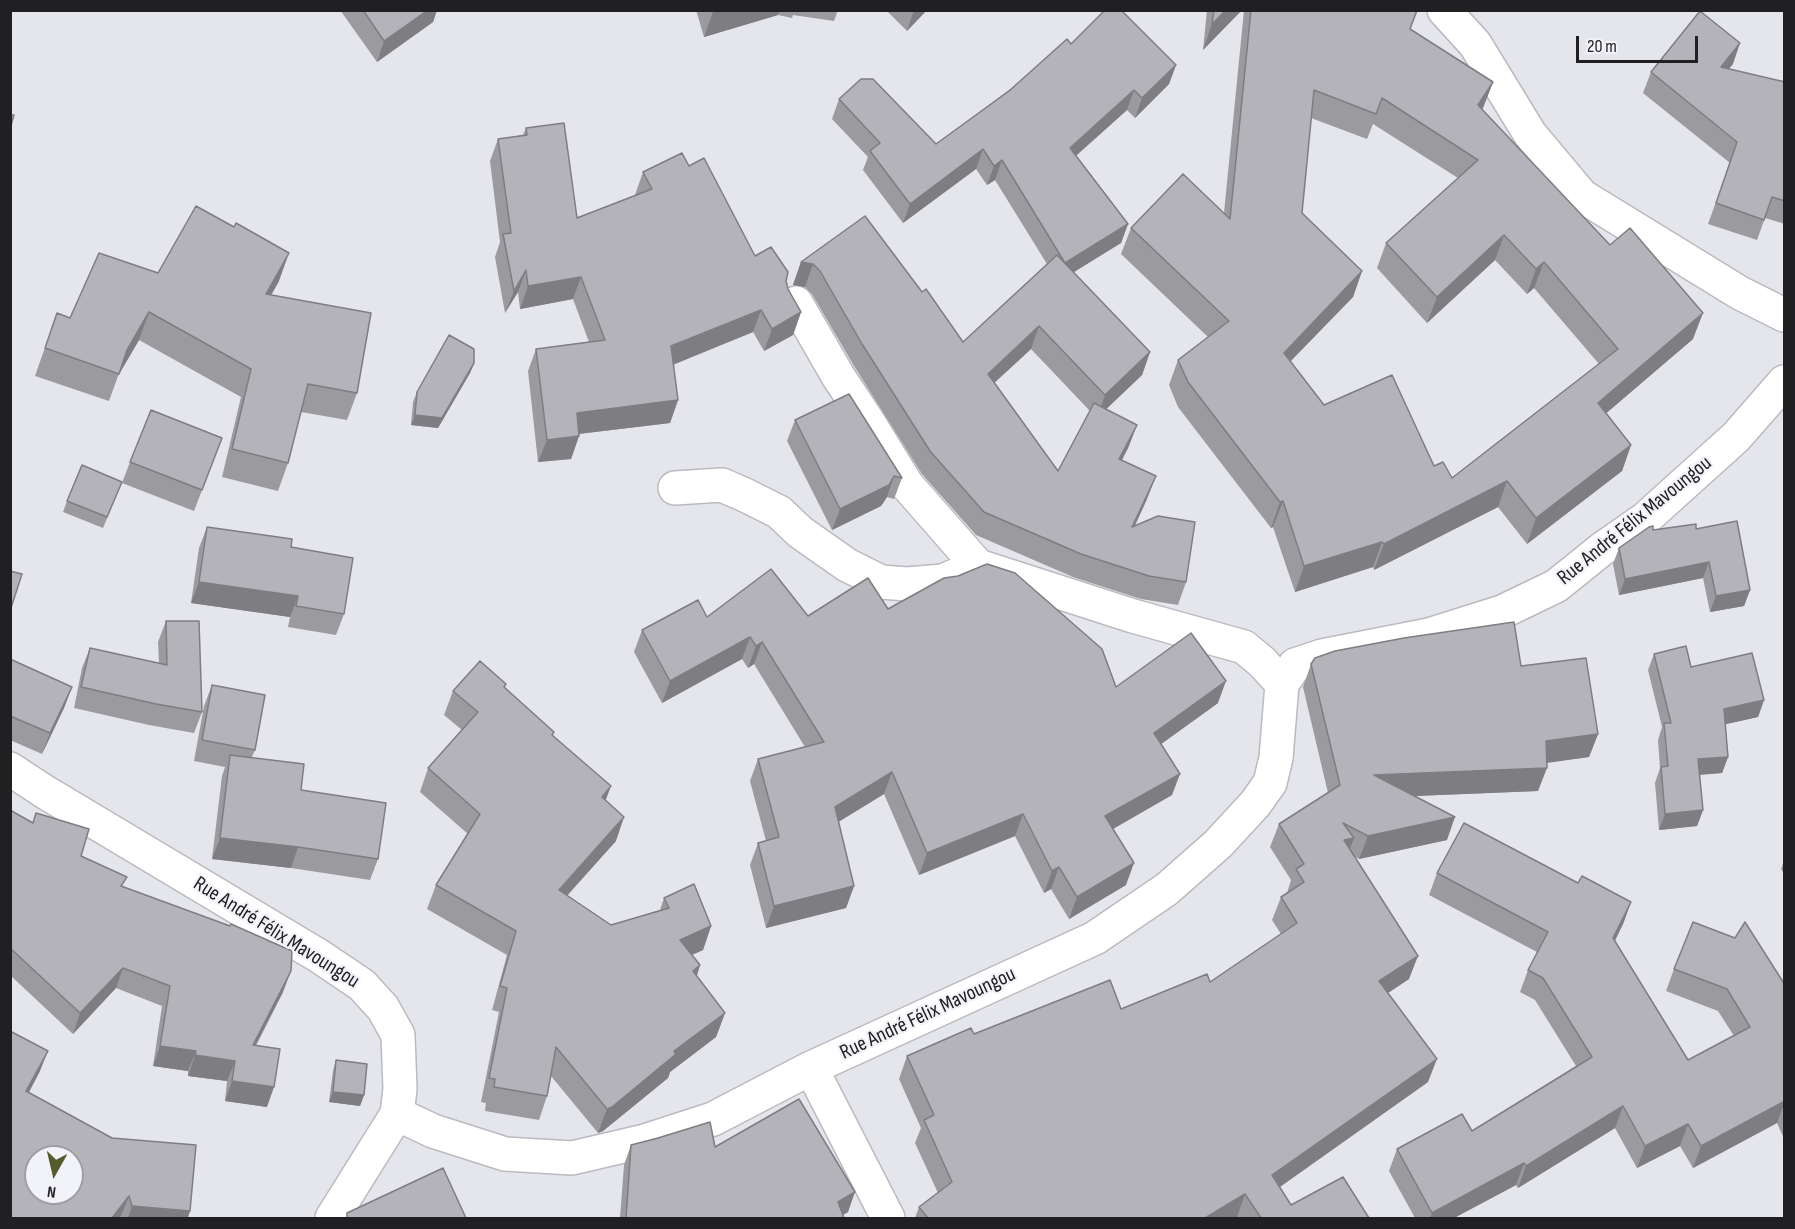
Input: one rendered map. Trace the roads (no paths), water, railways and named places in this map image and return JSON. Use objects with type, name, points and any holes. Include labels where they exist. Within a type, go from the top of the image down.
[{"type":"street","points":[[1444,10],[1475,44],[1530,134],[1582,196],[1740,293],[1785,315]]},
{"type":"street","points":[[796,303],[838,376],[870,423],[907,485],[978,566],[1244,647],[1262,662],[1282,684]]},
{"type":"street","name":"Rue André Félix Mavoungou","points":[[10,768],[45,792],[319,956],[362,985],[383,1008],[398,1035],[400,1089],[397,1114],[433,1131],[505,1154],[572,1158],[645,1141],[713,1119],[811,1068],[1095,938],[1167,889],[1218,844],[1255,804],[1270,783],[1276,758],[1282,684],[1295,665],[1322,656],[1450,628],[1502,612],[1556,586],[1602,549],[1645,519],[1736,438],[1785,382]]},
{"type":"street","points":[[675,488],[722,485],[745,495],[778,512],[800,532],[847,565],[881,582],[907,584],[944,581],[978,566]]},
{"type":"street","points":[[811,1068],[888,1218]]},
{"type":"street","points":[[332,1218],[397,1114]]}]
